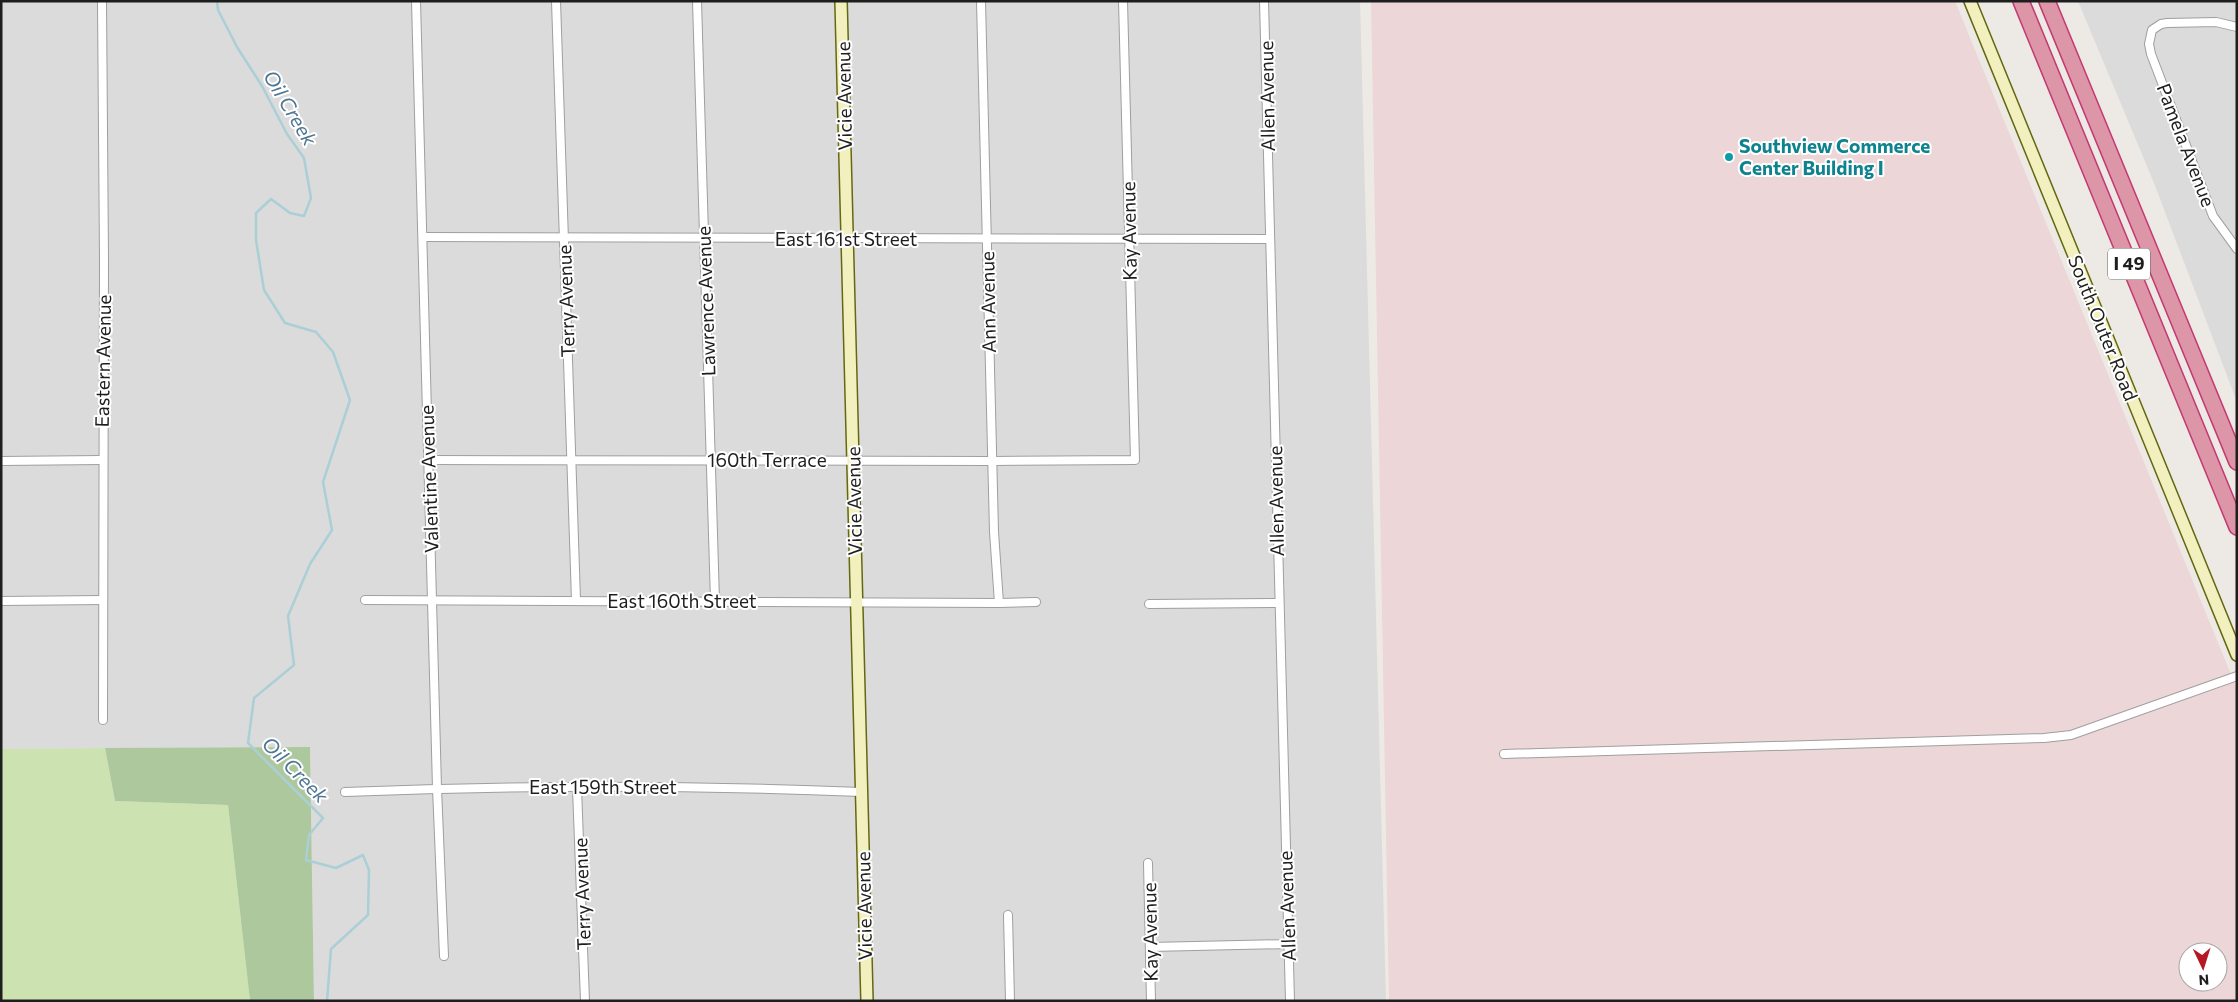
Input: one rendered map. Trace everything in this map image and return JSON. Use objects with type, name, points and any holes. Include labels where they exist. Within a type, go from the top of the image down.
[{"type":"highway","name":"I 49","points":[[2021,1],[2237,526]]},
{"type":"highway","name":"I 49","points":[[2047,1],[2237,462]]},
{"type":"street","name":"Eastern Avenue","points":[[102,1],[104,259],[102,460],[103,720]]},
{"type":"street","name":"Valentine Avenue","points":[[416,1],[444,956]]},
{"type":"street","name":"Terry Avenue","points":[[556,1],[576,600]]},
{"type":"street","name":"Lawrence Avenue","points":[[697,1],[715,601]]},
{"type":"street","name":"Vicie Avenue","points":[[841,1],[867,1001]]},
{"type":"street","name":"Ann Avenue","points":[[981,1],[994,532],[999,603]]},
{"type":"street","name":"Kay Avenue","points":[[1123,1],[1135,460]]},
{"type":"street","name":"Allen Avenue","points":[[1264,1],[1290,1001]]},
{"type":"street","name":"South Outer Road","points":[[1970,1],[2237,655]]},
{"type":"street","name":"Pamela Avenue","points":[[2237,27],[2216,22],[2161,24],[2152,30],[2150,36],[2150,54],[2213,216],[2237,249]]},
{"type":"street","name":"East 161st Street","points":[[422,237],[1270,239]]},
{"type":"street","points":[[1,461],[102,460]]},
{"type":"street","name":"160th Terrace","points":[[429,460],[1135,460]]},
{"type":"street","points":[[1,601],[103,600]]},
{"type":"street","name":"East 160th Street","points":[[366,600],[1036,602]]},
{"type":"street","points":[[1149,604],[1279,603]]},
{"type":"street","points":[[1504,754],[2062,736],[2096,727],[2237,676]]},
{"type":"street","name":"East 159th Street","points":[[345,792],[438,788],[720,786],[862,792]]},
{"type":"street","name":"Terry Avenue","points":[[578,788],[585,1001]]},
{"type":"street","name":"Kay Avenue","points":[[1148,862],[1151,1001]]},
{"type":"street","points":[[1008,914],[1010,1001]]},
{"type":"street","points":[[1150,947],[1288,944]]},
{"type":"shaded area","points":[[1,1],[1360,1],[1386,1001],[314,1001],[310,747],[1,749]]},
{"type":"shaded area","points":[[1371,1],[1955,1],[2237,689],[2237,1001],[1389,1001]]},
{"type":"shaded area","points":[[2078,1],[2237,1],[2237,402],[2154,183]]},
{"type":"green space","points":[[310,747],[314,1001],[250,1001],[228,805],[115,801],[105,748]]},
{"type":"green space","points":[[105,748],[115,801],[228,805],[250,1001],[1,1001],[1,749]]},
{"type":"waterway","name":"Oil Creek","points":[[217,1],[218,10],[237,47],[262,86],[287,134],[304,158],[311,198],[304,216],[290,213],[271,199],[256,213],[256,240],[264,290],[285,323],[316,332],[333,352],[350,400],[323,482],[332,530],[310,564],[288,616],[294,665],[254,698],[248,743],[323,818],[309,835],[306,860],[336,868],[363,855],[369,870],[368,915],[331,949],[327,1001]]},
{"type":"place","name":"Southview Commerce Center Building I","points":[[1729,157]]}]
